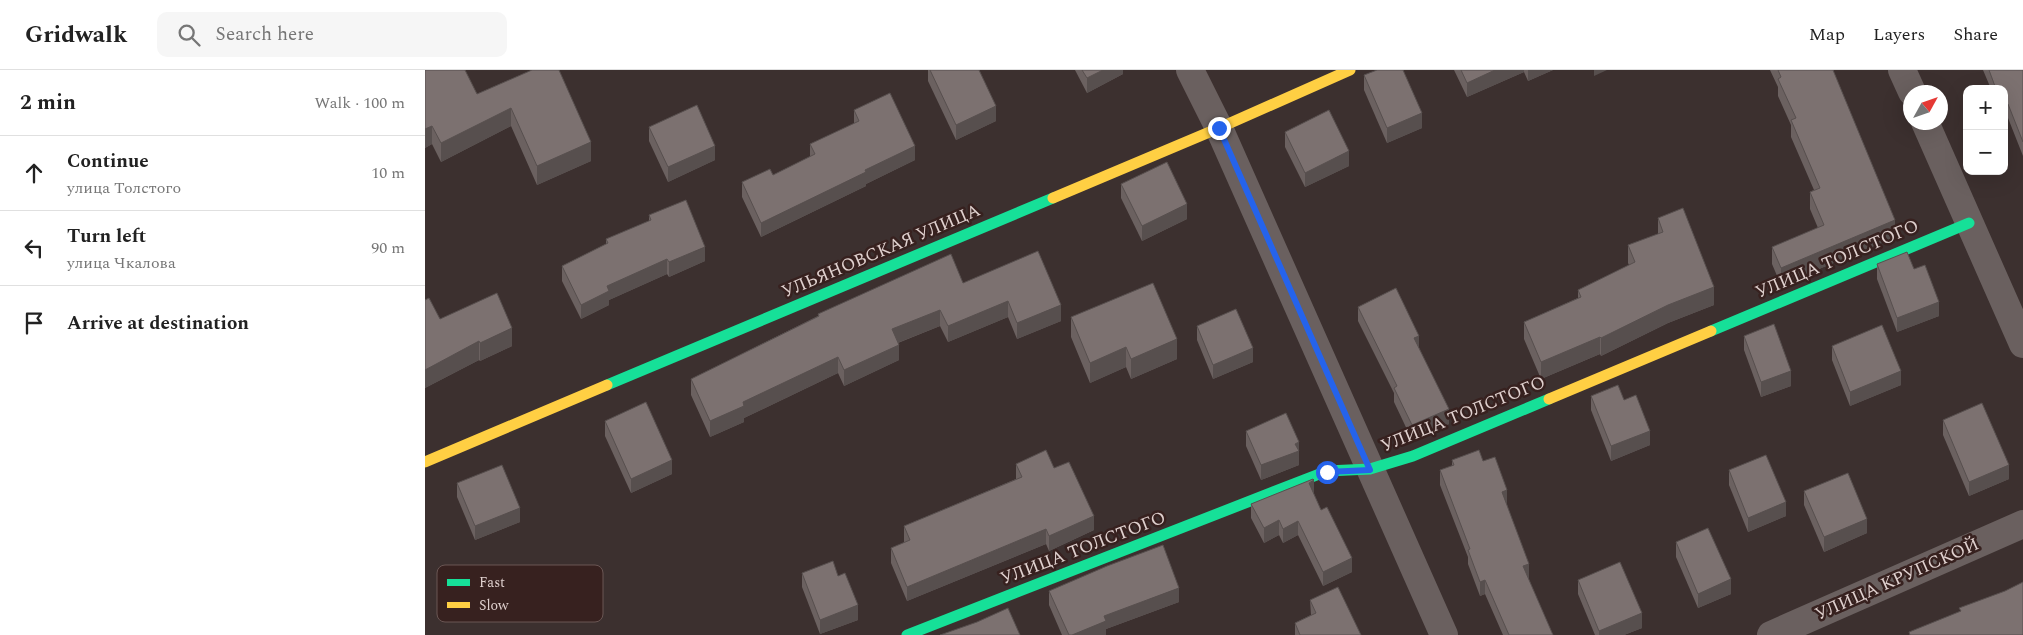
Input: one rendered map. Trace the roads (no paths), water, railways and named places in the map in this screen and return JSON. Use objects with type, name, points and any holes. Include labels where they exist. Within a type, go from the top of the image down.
[{"type":"street","points":[[1190,70],[1219,128],[1443,635]]},
{"type":"street","name":"УЛЬЯНОВСКАЯ УЛИЦА","points":[[425,462],[1219,128],[1350,70]]},
{"type":"street","points":[[1902,70],[1909,85]]},
{"type":"street","points":[[1928,130],[2023,344]]},
{"type":"street","name":"УЛИЦА ТОЛСТОГО","points":[[907,635],[1327,472],[1370,470],[1413,456],[1969,223]]},
{"type":"street","name":"УЛИЦА КРУПСКОЙ","points":[[1777,634],[2023,524]]}]
